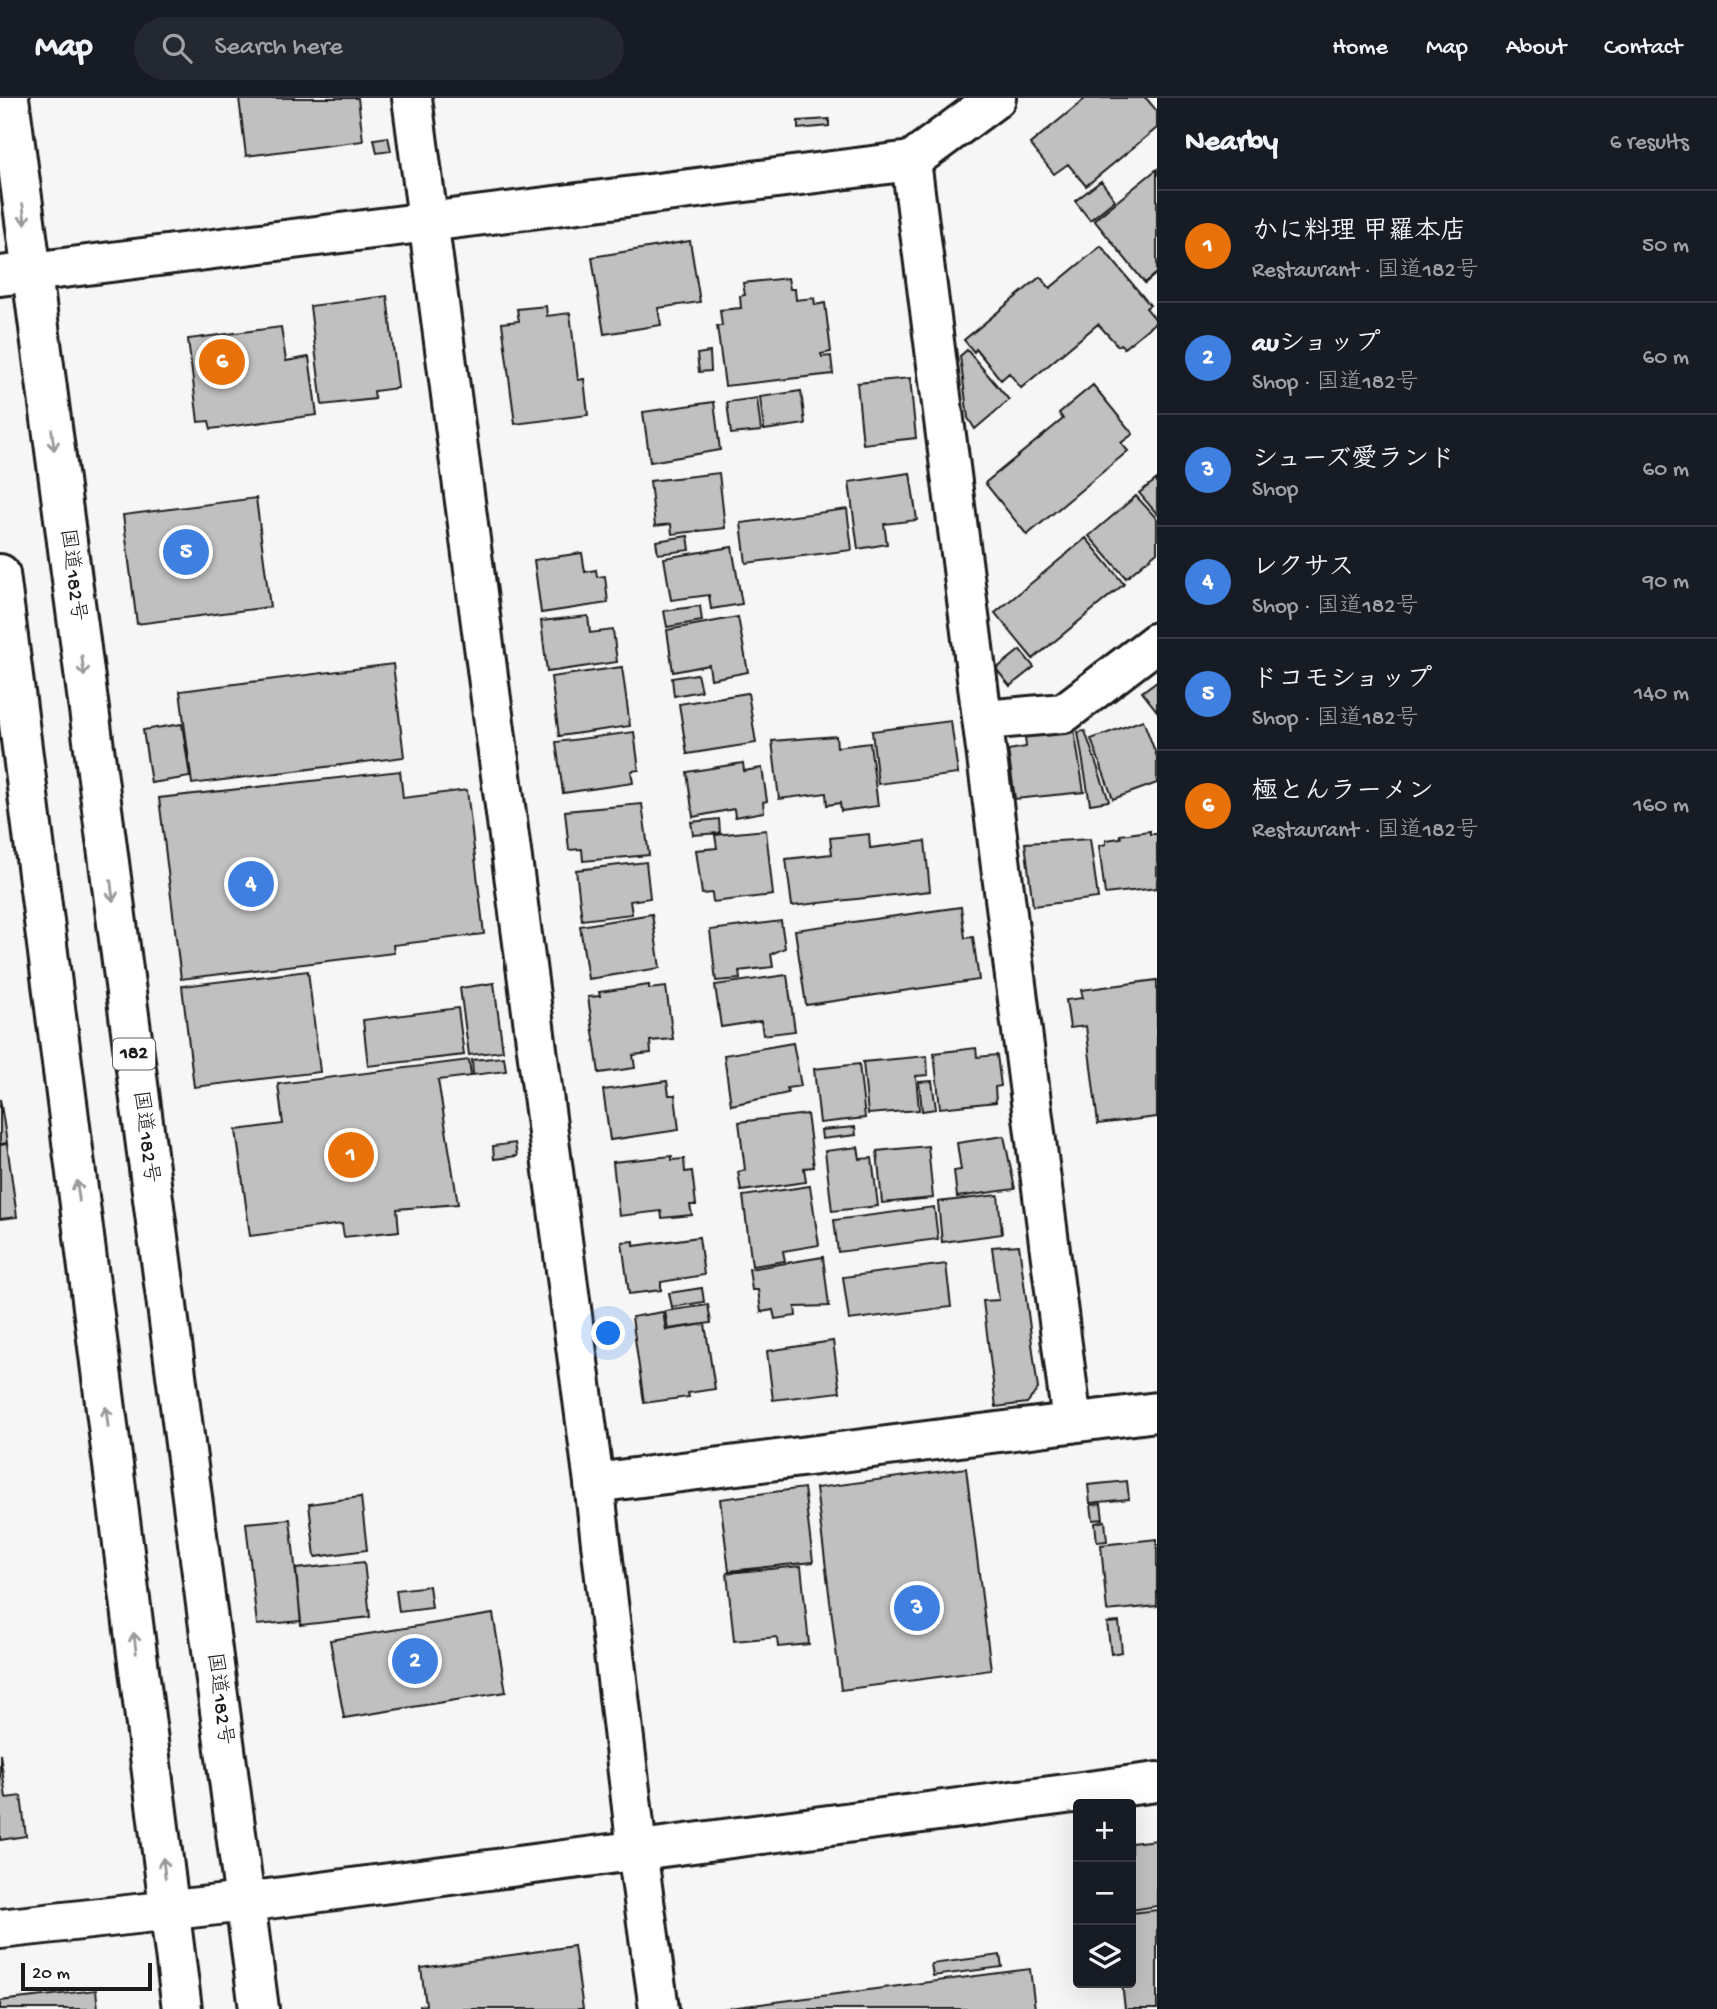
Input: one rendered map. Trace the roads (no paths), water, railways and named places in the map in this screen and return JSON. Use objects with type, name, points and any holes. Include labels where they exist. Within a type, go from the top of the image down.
[{"type":"main road","name":"国道182号","points":[[9,98],[15,274],[259,2009]]},
{"type":"main road","points":[[412,98],[594,1483],[637,1850],[659,2009]]},
{"type":"main road","points":[[15,274],[429,224],[911,161],[996,98]]},
{"type":"main road","points":[[911,161],[1072,1423]]},
{"type":"main road","points":[[0,574],[182,2009]]},
{"type":"main road","points":[[984,720],[1064,713],[1157,642]]},
{"type":"main road","points":[[594,1483],[1157,1412]]},
{"type":"main road","points":[[0,1929],[245,1902],[1157,1782]]},
{"type":"place","name":"極とんラーメン","points":[[222,362]]},
{"type":"place","name":"ドコモショップ","points":[[186,552]]},
{"type":"place","name":"レクサス","points":[[251,884]]},
{"type":"place","name":"かに料理 甲羅本店","points":[[351,1155]]},
{"type":"place","name":"シューズ愛ランド","points":[[917,1608]]},
{"type":"place","name":"auショップ","points":[[415,1661]]}]
